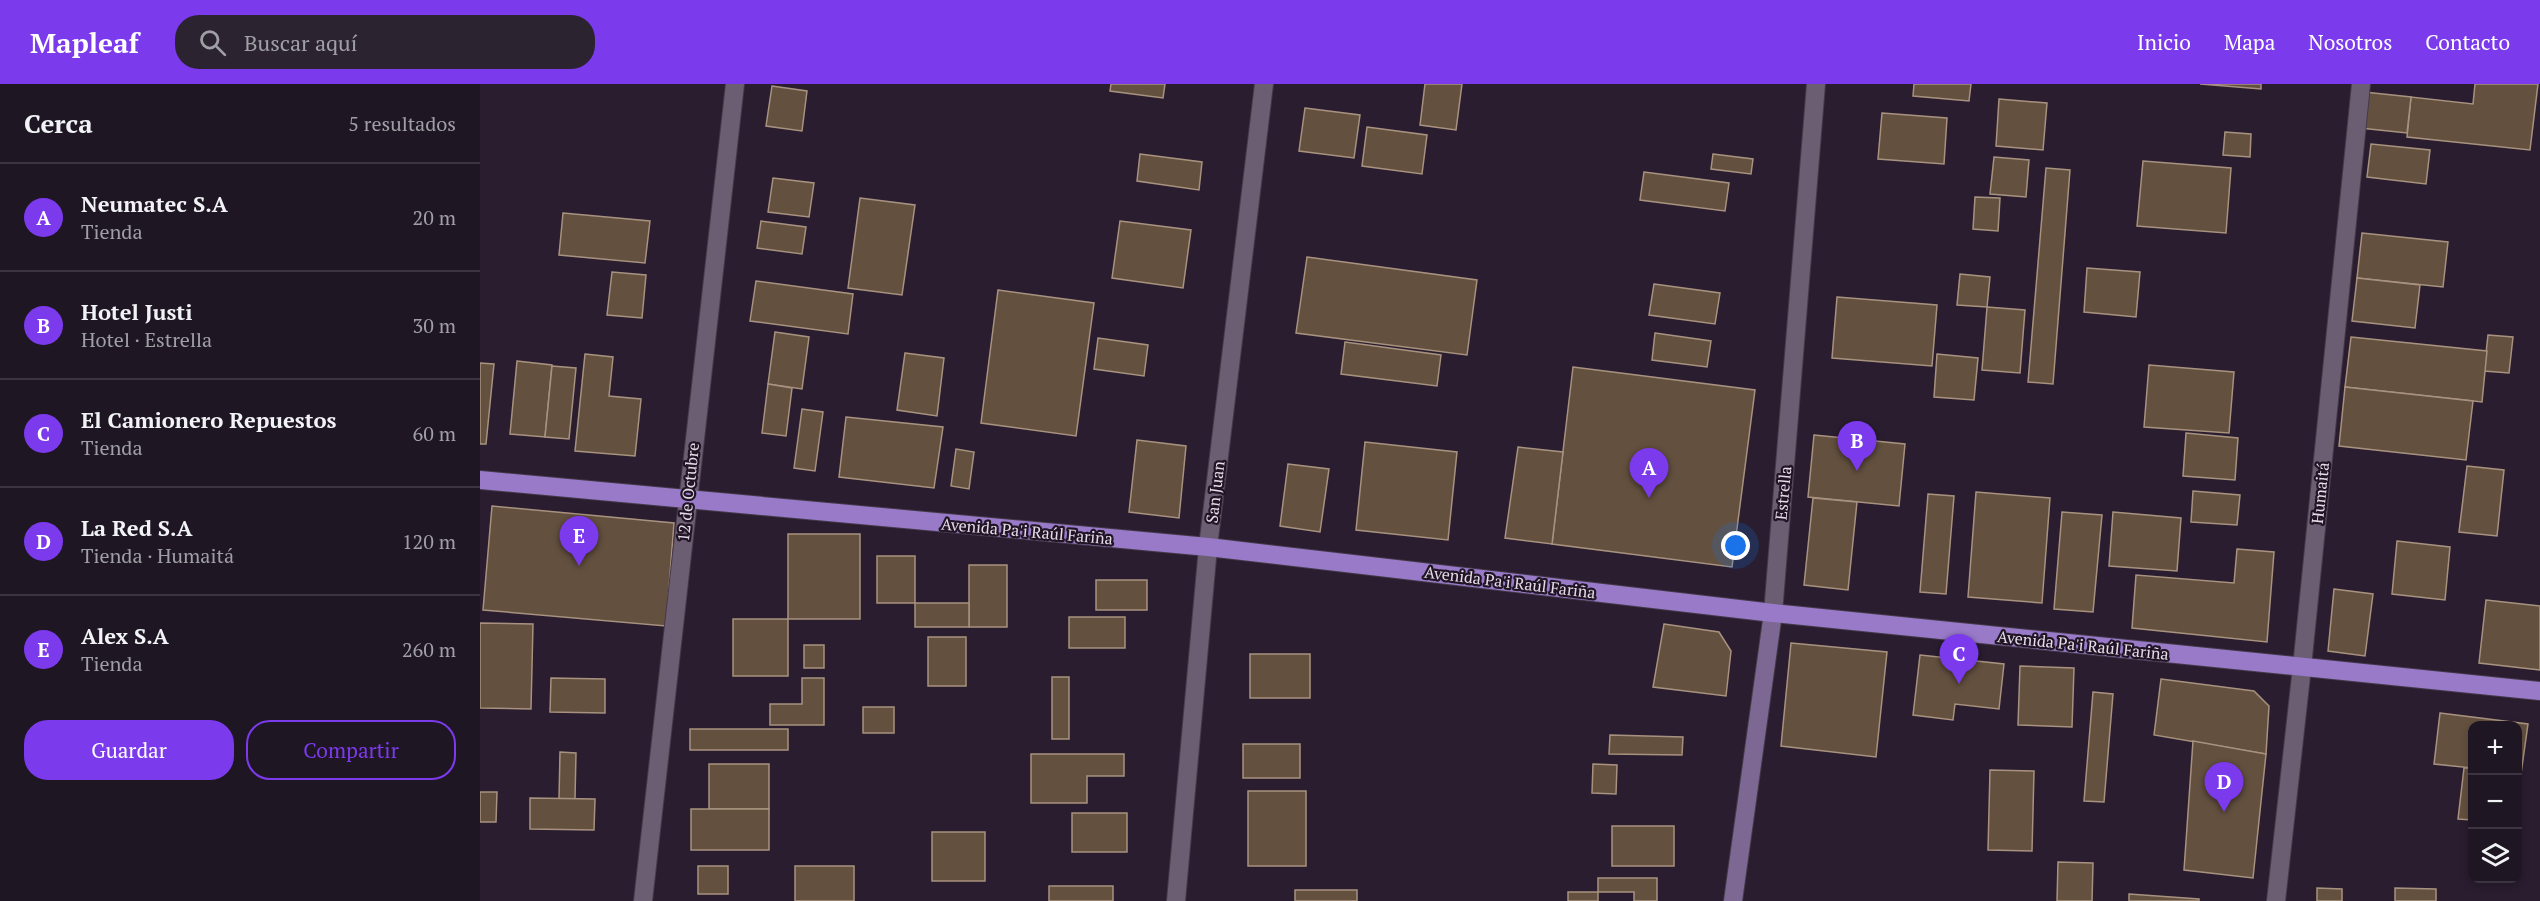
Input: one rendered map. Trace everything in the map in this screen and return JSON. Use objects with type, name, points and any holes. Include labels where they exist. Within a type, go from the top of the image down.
[{"type":"highway","name":"Avenida Pa'i Raúl Fariña","points":[[480,480],[1208,547],[1773,613],[2540,691]]},
{"type":"main road","name":"Estrella","points":[[1733,901],[1773,613]]},
{"type":"street","name":"12 de Octubre","points":[[643,901],[735,84]]},
{"type":"street","name":"San Juan","points":[[1176,901],[1208,547],[1263,84]]},
{"type":"street","name":"Estrella","points":[[1773,613],[1816,84]]},
{"type":"street","name":"Humaitá","points":[[2276,901],[2361,84]]},
{"type":"building","points":[[1111,84],[1165,84],[1163,98],[1110,91]]},
{"type":"building","points":[[1425,84],[1462,84],[1456,130],[1420,125]]},
{"type":"building","points":[[1914,84],[1971,84],[1969,101],[1913,96]]},
{"type":"building","points":[[2200,84],[2261,84],[2261,89]]},
{"type":"building","points":[[2475,84],[2538,84],[2530,150],[2407,137],[2411,97],[2473,104]]},
{"type":"building","points":[[772,86],[807,91],[802,131],[766,126]]},
{"type":"building","points":[[2364,92],[2411,97],[2407,133],[2360,128]]},
{"type":"building","points":[[1999,99],[2047,103],[2043,150],[1996,146]]},
{"type":"building","points":[[1305,108],[1360,115],[1354,158],[1299,151]]},
{"type":"building","points":[[1882,113],[1947,118],[1944,164],[1878,159]]},
{"type":"building","points":[[1367,127],[1427,135],[1422,174],[1362,166]]},
{"type":"building","points":[[2225,132],[2251,134],[2250,157],[2223,155]]},
{"type":"building","points":[[2371,144],[2430,150],[2426,184],[2367,177]]},
{"type":"building","points":[[1140,154],[1202,162],[1199,190],[1137,181]]},
{"type":"building","points":[[1713,154],[1753,159],[1751,174],[1711,169]]},
{"type":"building","points":[[1994,157],[2029,160],[2026,197],[1990,194]]},
{"type":"building","points":[[2143,161],[2231,168],[2226,233],[2137,226]]},
{"type":"building","points":[[2046,168],[2070,170],[2053,384],[2028,382]]},
{"type":"building","points":[[1644,172],[1729,183],[1725,211],[1640,200]]},
{"type":"building","points":[[773,178],[814,183],[809,217],[768,212]]},
{"type":"building","points":[[1975,197],[2000,198],[1998,231],[1973,229]]},
{"type":"building","points":[[860,198],[915,205],[902,295],[848,288]]},
{"type":"building","points":[[563,213],[650,221],[645,263],[559,255]]},
{"type":"building","points":[[761,221],[806,227],[802,254],[757,248]]},
{"type":"building","points":[[1120,221],[1191,230],[1183,288],[1112,278]]},
{"type":"building","points":[[2362,233],[2448,242],[2443,287],[2357,278]]},
{"type":"building","points":[[1307,257],[1477,280],[1467,355],[1296,333]]},
{"type":"building","points":[[2087,268],[2140,272],[2136,317],[2084,312]]},
{"type":"building","points":[[612,272],[646,275],[642,318],[607,315]]},
{"type":"building","points":[[1960,274],[1990,277],[1987,307],[1957,305]]},
{"type":"building","points":[[2357,278],[2420,285],[2415,328],[2352,321]]},
{"type":"building","points":[[756,281],[853,294],[848,334],[750,321]]},
{"type":"building","points":[[1654,284],[1720,293],[1715,324],[1649,315]]},
{"type":"building","points":[[998,290],[1094,303],[1076,436],[981,423]]},
{"type":"building","points":[[1837,297],[1937,305],[1932,366],[1832,358]]},
{"type":"building","points":[[1987,307],[2025,310],[2020,373],[1982,370]]},
{"type":"building","points":[[775,332],[809,337],[802,389],[768,384]]},
{"type":"building","points":[[1655,333],[1711,341],[1707,367],[1652,360]]},
{"type":"building","points":[[2488,335],[2513,337],[2509,373],[2484,371]]},
{"type":"building","points":[[2351,337],[2487,351],[2482,402],[2345,387]]},
{"type":"building","points":[[1098,338],[1148,345],[1144,376],[1094,369]]},
{"type":"building","points":[[1345,342],[1441,355],[1437,386],[1341,374]]},
{"type":"building","points":[[905,353],[944,358],[937,416],[897,410]]},
{"type":"building","points":[[585,354],[613,357],[609,396],[641,399],[635,456],[575,451]]},
{"type":"building","points":[[1937,354],[1978,358],[1974,400],[1934,397]]},
{"type":"building","points":[[517,361],[552,365],[545,437],[510,434]]},
{"type":"building","points":[[480,363],[494,364],[486,444],[480,444]]},
{"type":"building","points":[[2149,365],[2234,372],[2229,433],[2144,427]]},
{"type":"building","points":[[552,366],[576,368],[569,439],[545,437]]},
{"type":"building","points":[[1573,367],[1755,390],[1732,567],[1552,544]]},
{"type":"building","points":[[768,384],[792,388],[786,436],[762,433]]},
{"type":"building","points":[[2345,387],[2473,401],[2466,460],[2339,446]]},
{"type":"building","points":[[802,409],[823,412],[815,471],[794,468]]},
{"type":"building","points":[[846,417],[943,427],[934,488],[839,477]]},
{"type":"building","points":[[2186,433],[2238,438],[2235,480],[2183,476]]},
{"type":"building","points":[[1814,435],[1905,444],[1899,506],[1808,497]]},
{"type":"building","points":[[1137,440],[1186,446],[1179,518],[1129,512]]},
{"type":"building","points":[[1365,442],[1457,452],[1448,540],[1356,530]]},
{"type":"building","points":[[1518,447],[1563,452],[1552,544],[1505,538]]},
{"type":"building","points":[[956,449],[974,452],[969,489],[951,486]]},
{"type":"building","points":[[1288,464],[1329,469],[1320,532],[1280,526]]},
{"type":"building","points":[[2467,466],[2504,470],[2497,536],[2459,532]]},
{"type":"building","points":[[2193,491],[2240,495],[2237,525],[2191,522]]},
{"type":"building","points":[[1976,492],[2050,498],[2042,603],[1968,597]]},
{"type":"building","points":[[1928,494],[1954,496],[1946,594],[1920,592]]},
{"type":"building","points":[[1813,498],[1857,502],[1848,590],[1804,585]]},
{"type":"building","points":[[492,506],[674,523],[666,626],[483,610]]},
{"type":"building","points":[[2062,512],[2102,515],[2093,612],[2054,609]]},
{"type":"building","points":[[2113,512],[2181,518],[2177,571],[2109,566]]},
{"type":"building","points":[[788,534],[860,534],[860,619],[788,619]]},
{"type":"building","points":[[2397,541],[2450,547],[2445,600],[2392,594]]},
{"type":"building","points":[[2237,549],[2274,552],[2267,642],[2132,628],[2136,575],[2234,583]]},
{"type":"building","points":[[877,556],[915,556],[915,603],[877,603]]},
{"type":"building","points":[[969,565],[1007,565],[1007,627],[969,627]]},
{"type":"building","points":[[1096,580],[1147,580],[1147,610],[1096,610]]},
{"type":"building","points":[[2334,589],[2373,594],[2365,656],[2328,651]]},
{"type":"building","points":[[2486,600],[2540,606],[2540,670],[2479,663]]},
{"type":"building","points":[[915,603],[969,603],[969,627],[915,627]]},
{"type":"building","points":[[1069,617],[1125,617],[1125,648],[1069,648]]},
{"type":"building","points":[[733,619],[788,619],[788,676],[733,676]]},
{"type":"building","points":[[480,623],[533,624],[531,709],[480,708]]},
{"type":"building","points":[[1664,624],[1719,632],[1731,651],[1726,696],[1653,687]]},
{"type":"building","points":[[928,637],[966,637],[966,686],[928,686]]},
{"type":"building","points":[[1791,643],[1887,652],[1876,757],[1781,746]]},
{"type":"building","points":[[804,645],[824,645],[824,668],[804,668]]},
{"type":"building","points":[[1250,654],[1310,654],[1310,698],[1250,698]]},
{"type":"building","points":[[1920,655],[2004,664],[1999,709],[1955,704],[1953,720],[1913,715]]},
{"type":"building","points":[[2020,666],[2074,668],[2072,727],[2018,725]]},
{"type":"building","points":[[1052,677],[1069,677],[1069,739],[1052,739]]},
{"type":"building","points":[[551,678],[605,679],[605,713],[550,712]]},
{"type":"building","points":[[802,678],[824,678],[824,725],[770,725],[770,704],[802,704]]},
{"type":"building","points":[[2161,679],[2254,691],[2269,706],[2266,754],[2154,735]]},
{"type":"building","points":[[2093,692],[2113,694],[2104,802],[2084,801]]},
{"type":"building","points":[[863,707],[894,707],[894,733],[863,733]]},
{"type":"building","points":[[2440,713],[2504,721],[2468,721],[2468,768],[2434,764]]},
{"type":"building","points":[[2522,723],[2528,724],[2522,767]]},
{"type":"building","points":[[690,729],[788,729],[788,750],[690,750]]},
{"type":"building","points":[[1610,735],[1683,737],[1682,755],[1609,754]]},
{"type":"building","points":[[2193,741],[2266,754],[2253,878],[2184,870]]},
{"type":"building","points":[[1243,744],[1300,744],[1300,778],[1243,778]]},
{"type":"building","points":[[560,752],[576,753],[575,799],[559,799]]},
{"type":"building","points":[[1031,754],[1124,754],[1124,776],[1087,776],[1087,803],[1031,803]]},
{"type":"building","points":[[709,764],[769,764],[769,809],[709,809]]},
{"type":"building","points":[[1593,764],[1617,765],[1616,794],[1592,793]]},
{"type":"building","points":[[2464,768],[2468,768],[2468,820],[2458,819]]},
{"type":"building","points":[[1990,770],[2034,771],[2032,851],[1988,850]]},
{"type":"building","points":[[1248,791],[1306,791],[1306,866],[1248,866]]},
{"type":"building","points":[[480,792],[497,792],[496,822],[480,822]]},
{"type":"building","points":[[530,798],[595,799],[594,830],[530,829]]},
{"type":"building","points":[[691,809],[769,809],[769,850],[691,850]]},
{"type":"building","points":[[1072,813],[1127,813],[1127,852],[1072,852]]},
{"type":"building","points":[[1612,826],[1674,826],[1674,866],[1612,866]]},
{"type":"building","points":[[932,832],[985,832],[985,881],[932,881]]},
{"type":"building","points":[[2058,862],[2093,863],[2092,901],[2057,901]]},
{"type":"building","points":[[698,866],[728,866],[728,894],[698,894]]},
{"type":"building","points":[[795,866],[854,866],[854,901],[795,901]]},
{"type":"building","points":[[1598,878],[1657,878],[1657,901],[1634,901],[1634,892],[1598,892]]},
{"type":"building","points":[[1049,886],[1113,886],[1113,901],[1049,901]]},
{"type":"building","points":[[2317,888],[2342,889],[2342,901],[2317,901]]},
{"type":"building","points":[[2395,888],[2436,889],[2436,901],[2395,901]]},
{"type":"building","points":[[1295,890],[1357,890],[1357,901],[1295,901]]},
{"type":"building","points":[[1568,892],[1598,892],[1598,901],[1568,901]]},
{"type":"building","points":[[2129,894],[2199,899],[2199,901],[2129,901]]},
{"type":"place","name":"Hotel Justi","points":[[1857,471]]},
{"type":"place","name":"Neumatec S.A","points":[[1649,498]]},
{"type":"place","name":"Alex S.A","points":[[579,566]]},
{"type":"place","name":"El Camionero Repuestos","points":[[1959,684]]},
{"type":"place","name":"La Red S.A","points":[[2224,812]]}]
